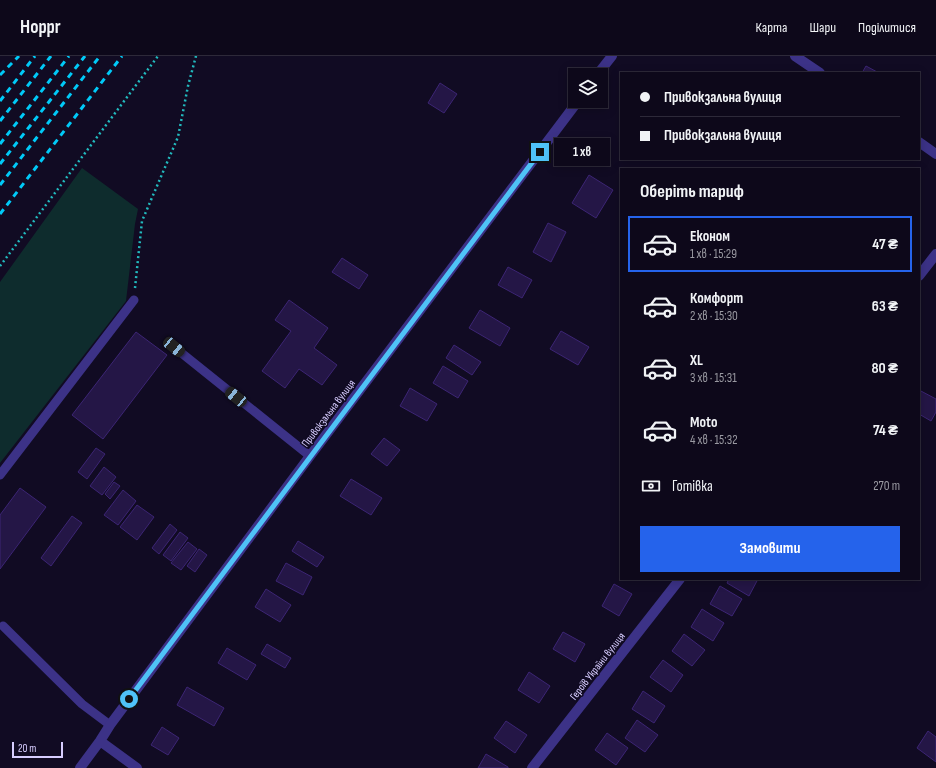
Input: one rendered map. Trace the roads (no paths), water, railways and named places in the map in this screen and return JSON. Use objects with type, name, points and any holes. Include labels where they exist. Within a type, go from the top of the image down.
[{"type":"street","points":[[603,68],[612,56]]},
{"type":"street","points":[[795,56],[819,72]]},
{"type":"street","name":"Привокзальна вулиця","points":[[80,768],[110,725],[310,456],[573,108]]},
{"type":"street","points":[[920,143],[936,154]]},
{"type":"street","points":[[920,275],[936,254]]},
{"type":"street","name":"Героїв України вулиця","points":[[532,768],[679,580]]},
{"type":"street","points":[[100,741],[137,768]]},
{"type":"lane","points":[[0,475],[134,300]]},
{"type":"lane","points":[[174,347],[310,456]]},
{"type":"lane","points":[[3,626],[82,704],[110,725]]},
{"type":"railway","points":[[0,75],[19,56]]},
{"type":"railway","points":[[0,101],[35,56]]},
{"type":"railway","points":[[0,121],[51,56]]},
{"type":"railway","points":[[0,144],[69,56]]},
{"type":"railway","points":[[0,164],[85,56]]},
{"type":"railway","points":[[0,185],[100,56]]},
{"type":"railway","points":[[0,214],[122,56]]}]
